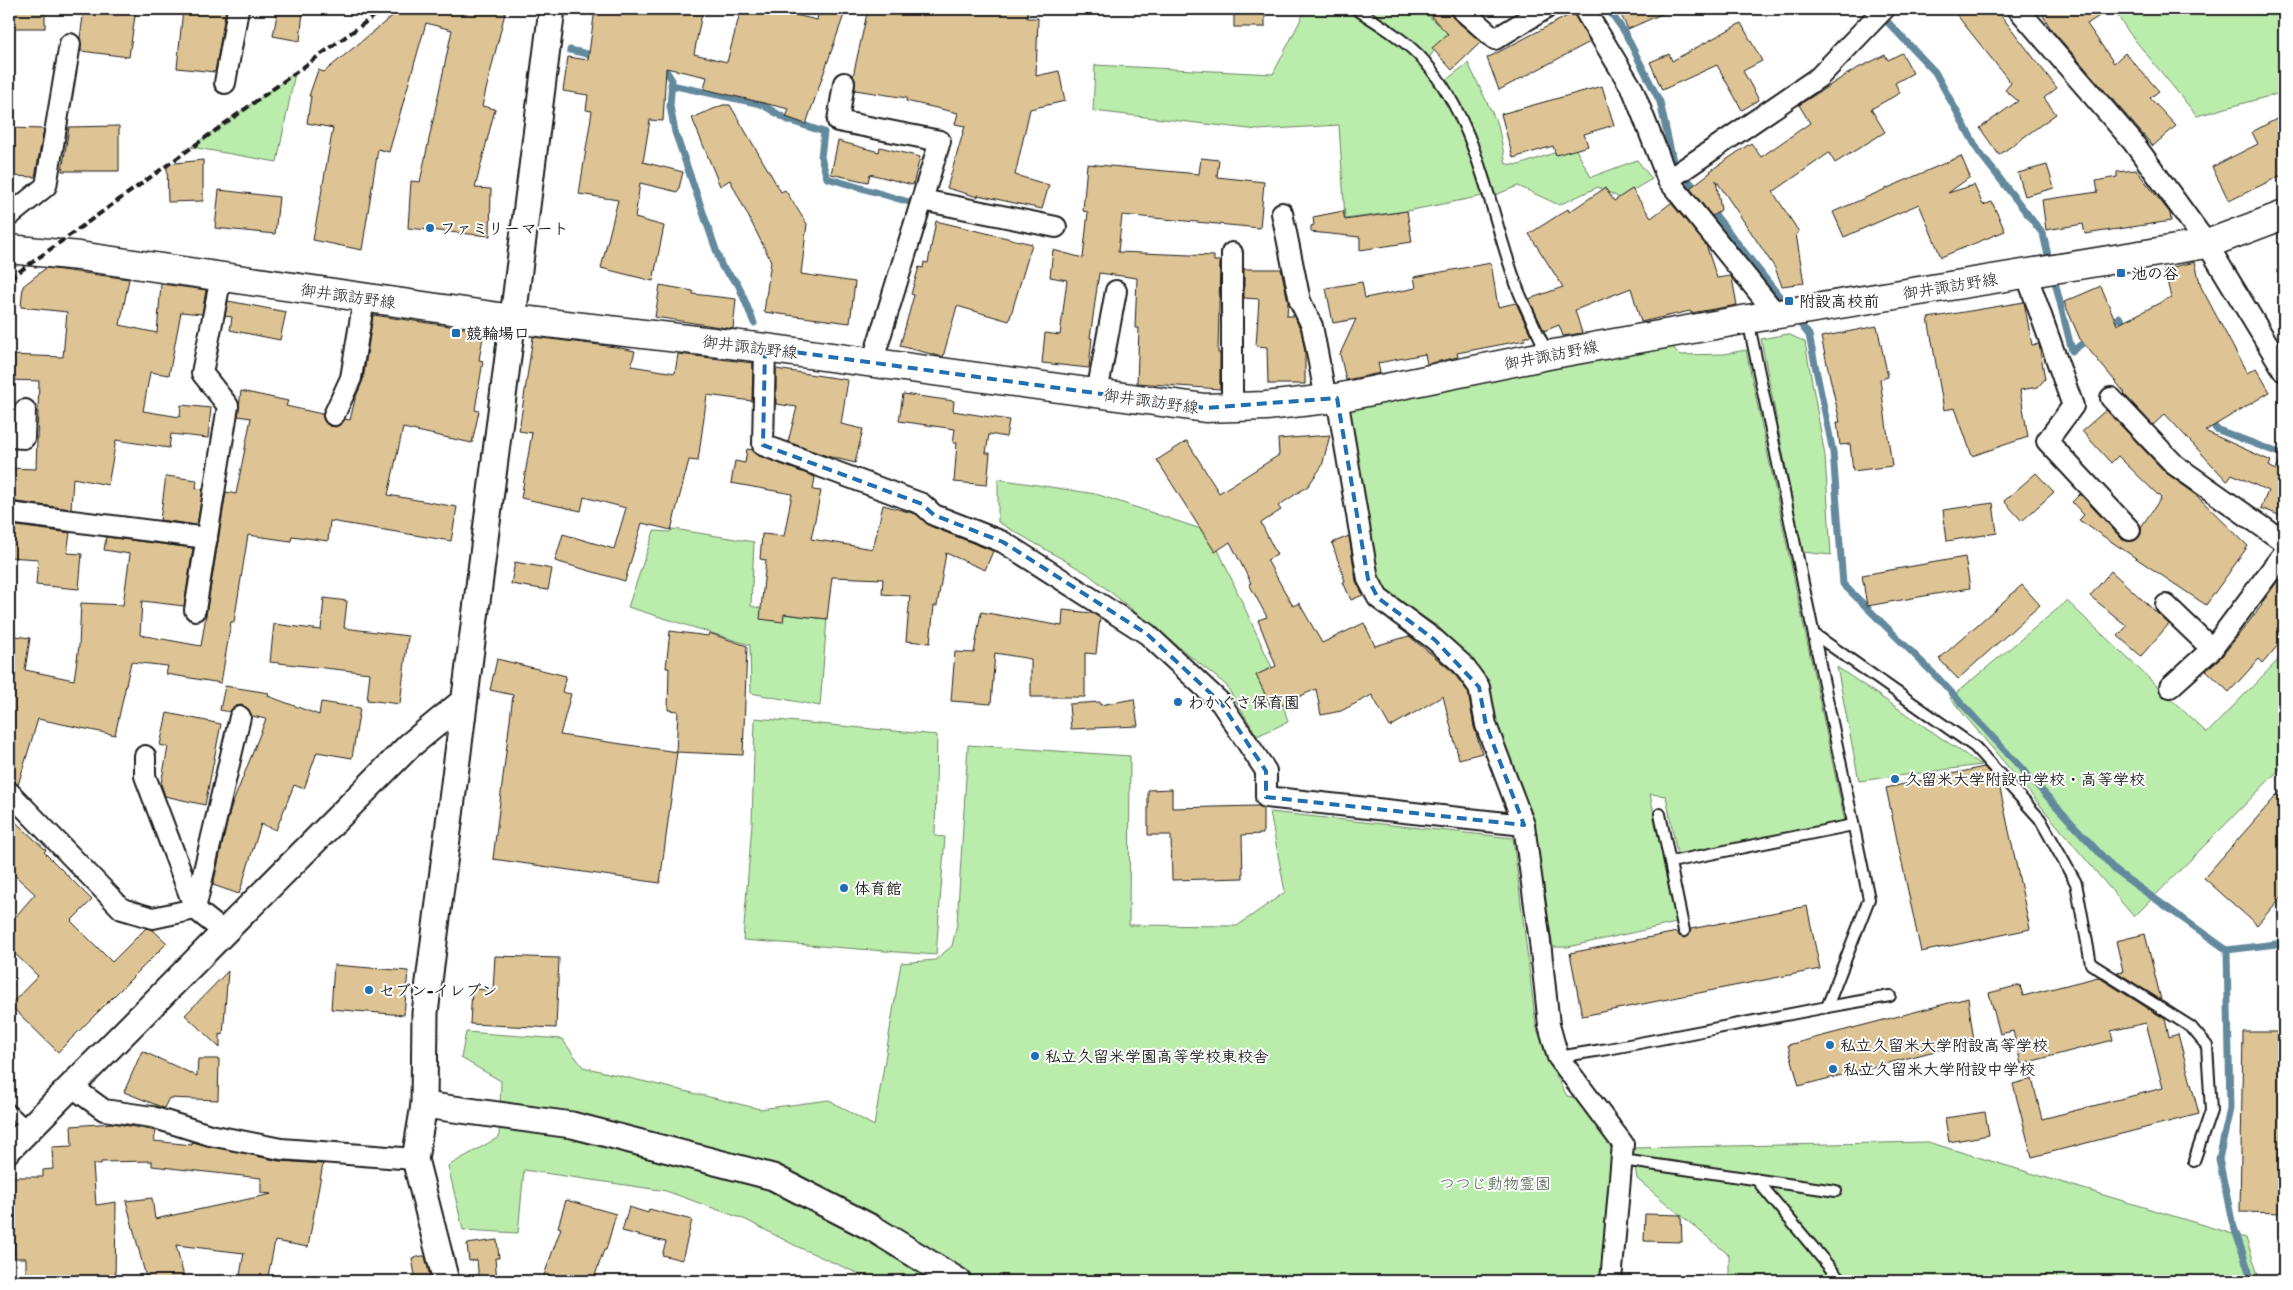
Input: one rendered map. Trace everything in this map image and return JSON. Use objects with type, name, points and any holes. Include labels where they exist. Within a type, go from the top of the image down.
[{"type":"main road","name":"御井諏訪野線","points":[[9,249],[78,256],[364,299],[513,319],[765,348],[1205,408],[1266,406],[1331,399],[1548,355],[1748,319],[2207,244],[2284,215]]},
{"type":"street","points":[[226,83],[238,9]]},
{"type":"street","points":[[446,1281],[415,1159],[424,1105],[425,1013],[552,9]]},
{"type":"street","points":[[1461,9],[1495,39],[1545,9]]},
{"type":"street","points":[[1584,9],[1633,90],[1668,180],[1777,315]]},
{"type":"street","points":[[1668,180],[1819,77],[1884,9]]},
{"type":"street","points":[[2018,9],[2133,142],[2207,244],[2284,371]]},
{"type":"street","points":[[9,216],[46,186],[70,44]]},
{"type":"street","points":[[844,82],[838,122],[940,140],[872,363]]},
{"type":"street","points":[[922,200],[1056,227]]},
{"type":"street","points":[[1282,213],[1300,301],[1312,326],[1331,399],[1368,579],[1378,598],[1435,640],[1463,665],[1479,687],[1486,725],[1524,825],[1549,1025],[1558,1057],[1623,1144],[1611,1281]]},
{"type":"street","points":[[1232,253],[1232,407]]},
{"type":"street","points":[[2026,273],[2073,406],[2048,441],[2130,530]]},
{"type":"street","points":[[195,610],[228,406],[202,373],[221,277]]},
{"type":"street","points":[[1097,393],[1116,291]]},
{"type":"street","points":[[334,415],[351,378],[364,299]]},
{"type":"street","points":[[765,348],[763,445],[922,504],[934,516],[1003,542],[1147,634],[1221,703],[1266,771],[1266,797],[1524,825]]},
{"type":"street","points":[[2111,398],[2175,465],[2283,542],[2212,649],[2170,687]]},
{"type":"street","points":[[9,437],[24,438],[25,410]]},
{"type":"street","points":[[9,513],[207,538]]},
{"type":"street","points":[[2166,605],[2212,649]]},
{"type":"street","points":[[9,1149],[409,746],[464,701]]},
{"type":"street","points":[[195,909],[240,716]]},
{"type":"street","points":[[145,756],[145,776],[195,909],[224,932]]},
{"type":"street","points":[[9,792],[122,909],[153,918],[195,909]]},
{"type":"street","points":[[71,1086],[104,1110],[152,1117],[210,1135],[281,1149],[415,1159]]},
{"type":"street","points":[[424,1105],[572,1125],[773,1177],[874,1229],[958,1281]]},
{"type":"lane","points":[[1356,9],[1391,32],[1424,61],[1451,99],[1471,145],[1519,292],[1548,355]]},
{"type":"lane","points":[[1748,319],[1868,899],[1827,1007]]},
{"type":"lane","points":[[1814,634],[1975,747],[2040,819],[2076,883],[2091,964],[2191,1027],[2206,1046],[2211,1111],[2194,1161]]},
{"type":"lane","points":[[1660,814],[1684,931]]},
{"type":"lane","points":[[1671,862],[1853,825]]},
{"type":"lane","points":[[1558,1057],[1608,1050],[1890,996]]},
{"type":"lane","points":[[9,1109],[28,1128]]},
{"type":"lane","points":[[1622,1160],[1836,1191]]},
{"type":"lane","points":[[1756,1179],[1841,1281]]},
{"type":"highlighted area","points":[[765,348],[1205,408],[1337,398],[1368,579],[1378,598],[1435,640],[1479,687],[1486,725],[1524,825],[1266,797],[1266,771],[1221,703],[1147,634],[1003,542],[934,515],[922,504],[763,445]]},
{"type":"green space","points":[[1306,9],[1356,9],[1424,61],[1451,99],[1488,195],[1407,211],[1345,219],[1339,125],[1258,130],[1093,111],[1095,65],[1273,74]]},
{"type":"green space","points":[[1363,9],[1417,9],[1449,30],[1429,58],[1395,30]]},
{"type":"green space","points":[[2113,9],[2284,9],[2284,92],[2197,116],[2130,34]]},
{"type":"green space","points":[[1468,63],[1498,125],[1506,164],[1519,165],[1574,146],[1591,177],[1637,160],[1652,179],[1620,198],[1598,187],[1559,205],[1518,186],[1495,195],[1457,99],[1446,80]]},
{"type":"green space","points":[[295,73],[277,162],[191,147]]},
{"type":"green space","points":[[1788,334],[1805,342],[1825,456],[1831,555],[1802,552],[1761,339]]},
{"type":"green space","points":[[1668,342],[1680,355],[1724,354],[1746,350],[1845,822],[1677,854],[1666,796],[1650,794],[1676,923],[1568,947],[1553,947],[1530,825],[1490,724],[1484,685],[1439,627],[1383,592],[1372,566],[1343,402]]},
{"type":"green space","points":[[998,479],[1096,494],[1210,532],[1274,672],[1288,722],[1257,736],[1226,685],[1088,574],[998,522]]},
{"type":"green space","points":[[674,529],[754,542],[751,606],[790,615],[827,619],[820,706],[751,693],[750,645],[628,607],[654,531],[669,532]]},
{"type":"green space","points":[[2067,601],[2207,733],[2284,654],[2284,765],[2134,917],[1950,698]]},
{"type":"green space","points":[[1837,667],[1981,765],[1859,781]]},
{"type":"green space","points":[[755,718],[937,735],[935,836],[945,837],[936,955],[743,940],[752,823]]},
{"type":"green space","name":"つつじ動物霊園","points":[[968,745],[1130,756],[1129,925],[1237,926],[1285,892],[1270,812],[1513,838],[1536,1025],[1546,1057],[1567,1096],[1589,1100],[1623,1144],[1610,1281],[875,1281],[796,1246],[746,1220],[666,1191],[524,1170],[518,1233],[463,1230],[448,1166],[499,1137],[501,1081],[461,1058],[466,1032],[562,1039],[583,1067],[760,1109],[829,1100],[874,1126],[901,963],[935,960],[952,946],[957,924]]},
{"type":"green space","points":[[1928,1142],[2246,1238],[2260,1281],[1729,1281],[1729,1255],[1637,1179],[1632,1148]]},
{"type":"building","points":[[10,9],[45,9],[45,28],[10,28]]},
{"type":"building","points":[[84,9],[136,9],[129,57],[81,51],[80,38]]},
{"type":"building","points":[[183,9],[226,9],[215,72],[177,68]]},
{"type":"building","points":[[278,9],[303,11],[300,41],[273,36]]},
{"type":"building","points":[[397,9],[506,9],[482,106],[495,109],[475,188],[491,189],[490,236],[408,228],[411,181],[420,182],[452,30],[426,23],[389,152],[378,149],[362,250],[313,240],[333,128],[307,123],[311,96],[309,96],[318,70],[324,72],[396,13]]},
{"type":"building","points":[[595,9],[639,9],[702,13],[694,54],[727,62],[741,9],[769,9],[817,20],[819,9],[846,9],[806,124],[786,117],[789,109],[704,89],[707,77],[666,68],[663,121],[650,120],[643,162],[683,172],[678,192],[640,183],[635,218],[664,226],[653,281],[601,268],[618,200],[579,194],[592,111],[586,110],[588,95],[563,91],[568,57],[588,60]]},
{"type":"building","points":[[868,9],[906,9],[929,14],[930,9],[1028,9],[1027,18],[1038,18],[1036,76],[1059,71],[1065,101],[1030,109],[1015,175],[1049,185],[1042,209],[978,195],[978,197],[947,188],[965,126],[955,124],[958,113],[906,101],[907,98],[855,90],[855,79],[853,76]]},
{"type":"building","points":[[1234,9],[1265,9],[1265,27],[1234,27]]},
{"type":"building","points":[[1424,9],[1449,9],[1453,18],[1481,42],[1452,70],[1432,48],[1448,34]]},
{"type":"building","points":[[1618,9],[1673,9],[1628,29]]},
{"type":"building","points":[[1952,9],[1996,9],[2057,88],[2044,98],[2056,114],[1999,155],[1980,128],[2018,101],[2005,90],[2011,83]]},
{"type":"building","points":[[2039,9],[2110,9],[2087,24],[2114,63],[2125,53],[2159,91],[2150,98],[2176,126],[2153,146],[2051,29]]},
{"type":"building","points":[[1573,13],[1590,42],[1499,90],[1487,58]]},
{"type":"building","points":[[1741,23],[1762,61],[1743,71],[1759,100],[1742,110],[1717,65],[1662,90],[1650,62],[1669,54],[1672,61]]},
{"type":"building","points":[[1902,53],[1913,73],[1895,83],[1900,93],[1871,109],[1885,132],[1835,163],[1829,153],[1773,192],[1799,232],[1796,234],[1804,283],[1782,286],[1775,268],[1716,180],[1721,210],[1712,216],[1690,188],[1710,171],[1751,143],[1761,157],[1810,123],[1799,105],[1854,70],[1885,55],[1888,60]]},
{"type":"building","points":[[1602,86],[1614,125],[1584,134],[1588,146],[1556,155],[1553,146],[1513,158],[1501,114]]},
{"type":"building","points":[[723,105],[730,105],[781,192],[785,190],[807,224],[801,274],[855,282],[850,323],[764,312],[771,261],[730,180],[720,186],[692,118]]},
{"type":"building","points":[[2284,115],[2284,174],[2229,201],[2212,167],[2258,144],[2252,132]]},
{"type":"building","points":[[119,126],[119,171],[62,171],[69,127]]},
{"type":"building","points":[[9,128],[44,129],[35,177],[9,176]]},
{"type":"building","points":[[838,141],[879,152],[880,147],[920,157],[913,185],[870,174],[868,182],[831,174]]},
{"type":"building","points":[[1961,156],[1970,177],[1948,193],[1974,185],[1983,205],[1992,202],[2005,231],[1941,257],[1919,204],[1844,237],[1833,212]]},
{"type":"building","points":[[1201,158],[1219,160],[1217,177],[1264,182],[1260,228],[1122,215],[1118,252],[1214,256],[1214,261],[1220,261],[1218,353],[1220,353],[1220,389],[1137,383],[1139,328],[1135,328],[1137,278],[1099,273],[1090,338],[1092,338],[1089,368],[1042,363],[1045,333],[1060,335],[1067,280],[1050,277],[1053,250],[1083,258],[1088,212],[1083,211],[1087,164],[1199,174]]},
{"type":"building","points":[[203,160],[203,201],[168,202],[167,164]]},
{"type":"building","points":[[2047,165],[2054,188],[2025,196],[2018,173]]},
{"type":"building","points":[[2136,170],[2170,213],[2171,221],[2085,234],[2083,224],[2046,230],[2042,200],[2098,192],[2096,181],[2117,177],[2117,172]]},
{"type":"building","points":[[1605,188],[1614,201],[1632,189],[1651,218],[1671,203],[1706,245],[1717,278],[1730,276],[1732,278],[1737,305],[1691,313],[1690,311],[1641,322],[1631,288],[1575,310],[1582,333],[1563,336],[1559,325],[1544,331],[1529,299],[1563,287],[1529,234],[1568,209],[1569,212]]},
{"type":"building","points":[[219,190],[279,197],[275,234],[215,228]]},
{"type":"building","points":[[1343,211],[1345,220],[1407,211],[1412,242],[1360,250],[1360,237],[1311,232],[1311,226],[1314,225],[1313,217]]},
{"type":"building","points":[[936,221],[1032,244],[1009,321],[957,306],[943,357],[900,346],[914,295],[911,294],[919,267],[923,268],[924,262],[928,263]]},
{"type":"building","points":[[2195,262],[2201,287],[2247,373],[2256,368],[2270,392],[2205,431],[2271,461],[2269,466],[2276,470],[2284,452],[2284,517],[2261,508],[2268,491],[2232,474],[2227,481],[2165,414],[2153,425],[2124,394],[2080,339],[2064,302],[2101,286],[2117,325],[2171,297],[2164,269]]},
{"type":"building","points":[[1491,263],[1498,307],[1516,303],[1531,335],[1524,338],[1525,340],[1457,353],[1458,357],[1427,364],[1425,354],[1378,363],[1380,373],[1346,380],[1340,354],[1356,319],[1333,323],[1326,288],[1362,282],[1365,298],[1416,288],[1414,277]]},
{"type":"building","points":[[46,268],[129,279],[120,325],[157,333],[161,284],[206,290],[202,314],[181,312],[169,375],[150,372],[143,411],[180,417],[181,405],[211,408],[208,438],[171,434],[169,448],[116,440],[108,485],[73,478],[71,509],[9,501],[9,468],[36,469],[39,381],[9,380],[9,355],[63,357],[67,312],[21,307],[23,286]]},
{"type":"building","points":[[1244,269],[1281,269],[1288,301],[1287,316],[1294,316],[1301,330],[1305,352],[1305,384],[1268,384],[1267,347],[1256,346],[1259,299],[1244,298]]},
{"type":"building","points":[[660,285],[693,291],[693,294],[736,299],[733,329],[655,317]]},
{"type":"building","points":[[228,301],[286,312],[280,340],[230,330],[232,317],[225,316]]},
{"type":"building","points":[[2024,302],[2032,345],[2039,344],[2045,379],[2038,387],[2020,390],[2028,437],[1972,456],[1955,408],[1944,410],[1928,318]]},
{"type":"building","points":[[373,315],[484,331],[479,360],[483,361],[475,410],[479,411],[472,443],[403,428],[388,495],[457,507],[451,541],[330,521],[328,541],[292,536],[291,541],[248,535],[234,622],[231,622],[221,683],[166,674],[168,666],[131,662],[115,735],[38,719],[18,785],[9,780],[9,635],[30,638],[25,670],[74,680],[79,646],[81,603],[123,605],[130,554],[104,550],[106,537],[193,548],[184,606],[142,601],[140,635],[201,646],[226,492],[236,494],[251,418],[238,416],[241,391],[288,401],[286,406],[322,414],[324,421],[330,426],[336,427],[345,419],[350,420],[355,399],[363,380]]},
{"type":"building","points":[[1877,326],[1888,377],[1880,379],[1892,466],[1853,471],[1850,444],[1840,445],[1837,422],[1840,422],[1821,337]]},
{"type":"building","points":[[533,337],[635,351],[631,366],[675,373],[678,354],[753,363],[752,401],[707,395],[698,461],[689,460],[671,530],[642,523],[625,581],[555,561],[563,534],[614,549],[626,508],[584,497],[581,511],[521,498],[532,433],[519,431]]},
{"type":"building","points":[[776,369],[848,380],[841,424],[863,429],[855,463],[827,456],[788,442],[797,407],[776,404]]},
{"type":"building","points":[[903,394],[954,401],[953,411],[1009,420],[1006,437],[989,434],[986,453],[990,453],[987,485],[954,482],[957,443],[953,443],[955,429],[899,421]]},
{"type":"building","points":[[2106,410],[2166,473],[2194,493],[2248,546],[2206,605],[2079,520],[2084,515],[2072,502],[2080,494],[2121,538],[2133,541],[2138,538],[2141,533],[2141,527],[2161,498],[2118,456],[2111,463],[2082,431]]},
{"type":"building","points":[[1330,435],[1322,466],[1308,486],[1278,506],[1281,510],[1261,523],[1277,555],[1267,560],[1293,606],[1299,603],[1322,643],[1364,623],[1375,646],[1409,636],[1452,671],[1468,692],[1474,727],[1482,753],[1459,759],[1443,696],[1390,727],[1372,695],[1341,711],[1321,715],[1316,689],[1272,709],[1256,675],[1276,666],[1258,620],[1267,617],[1249,584],[1251,583],[1230,542],[1215,552],[1157,460],[1187,441],[1219,493],[1279,455],[1278,439]]},
{"type":"building","points":[[747,449],[753,450],[759,456],[815,477],[813,490],[821,491],[811,539],[873,549],[883,505],[916,514],[930,526],[993,551],[985,570],[946,553],[937,606],[934,606],[930,643],[906,641],[910,596],[882,594],[883,579],[832,577],[827,619],[784,614],[783,622],[760,619],[766,560],[760,559],[762,534],[784,536],[792,494],[731,483],[735,461],[745,463]]},
{"type":"building","points":[[2036,473],[2054,492],[2022,521],[2004,501]]},
{"type":"building","points":[[166,476],[197,480],[196,488],[203,489],[197,525],[160,520]]},
{"type":"building","points":[[1993,503],[1997,533],[1947,541],[1943,510]]},
{"type":"building","points":[[9,525],[70,533],[67,553],[82,554],[79,589],[36,585],[38,559],[9,557]]},
{"type":"building","points":[[1349,536],[1356,581],[1363,595],[1351,600],[1343,582],[1345,581],[1332,543]]},
{"type":"building","points":[[1965,557],[1970,588],[1867,606],[1862,575]]},
{"type":"building","points":[[515,562],[552,569],[548,590],[511,584]]},
{"type":"building","points":[[2111,571],[2169,624],[2141,656],[2118,636],[2127,626],[2090,596]]},
{"type":"building","points":[[2284,572],[2284,638],[2263,663],[2259,659],[2229,692],[2206,670],[2222,656],[2262,605]]},
{"type":"building","points":[[2022,585],[2040,605],[1958,679],[1939,659]]},
{"type":"building","points":[[324,598],[347,601],[344,628],[408,636],[400,704],[367,700],[370,673],[270,662],[274,624],[321,630]]},
{"type":"building","points":[[1063,610],[1092,613],[1100,618],[1096,654],[1085,653],[1085,697],[1031,697],[1031,659],[995,653],[991,704],[951,701],[955,652],[974,653],[981,612],[1062,626]]},
{"type":"building","points":[[670,631],[708,636],[709,633],[747,646],[743,755],[676,752],[678,711],[668,710],[669,668],[666,668]]},
{"type":"building","points":[[497,659],[566,676],[562,692],[571,694],[560,735],[677,752],[660,883],[493,859],[513,695],[490,690]]},
{"type":"building","points":[[225,686],[269,693],[268,696],[319,715],[321,702],[360,708],[352,758],[317,752],[304,789],[294,785],[276,830],[261,824],[239,894],[213,885],[230,810],[266,719],[252,716],[248,709],[242,705],[236,706],[230,712],[220,710]]},
{"type":"building","points":[[1134,699],[1138,726],[1071,729],[1069,704],[1100,702],[1100,705]]},
{"type":"building","points":[[167,713],[221,724],[205,805],[165,796],[161,784],[168,747],[160,745]]},
{"type":"building","points":[[1984,767],[1999,784],[2030,929],[1921,952],[1886,788]]},
{"type":"building","points":[[2284,787],[2284,894],[2257,925],[2204,878]]},
{"type":"building","points":[[1172,789],[1172,808],[1258,806],[1263,808],[1263,834],[1242,835],[1243,878],[1172,880],[1171,835],[1148,835],[1148,790]]},
{"type":"building","points":[[9,816],[46,850],[44,852],[92,900],[71,921],[112,962],[146,928],[153,930],[167,943],[58,1052],[10,1005],[38,976],[9,948],[9,924],[35,894],[9,870]]},
{"type":"building","points":[[1807,906],[1820,969],[1582,1016],[1570,953],[1677,932],[1679,936],[1685,938],[1689,936],[1691,929]]},
{"type":"building","points":[[2145,934],[2161,1000],[2117,972],[2123,971],[2116,941]]},
{"type":"building","points":[[495,956],[559,958],[556,1028],[470,1024],[472,989],[493,990]]},
{"type":"building","name":"セブン-イレブン","points":[[334,965],[408,971],[404,1015],[331,1009]]},
{"type":"building","points":[[228,971],[223,1035],[220,1034],[220,1048],[185,1015]]},
{"type":"building","points":[[2098,977],[2165,1019],[2169,1037],[2178,1034],[2199,1114],[2032,1157],[2013,1084],[2032,1079],[2042,1119],[2163,1088],[2146,1023],[2111,1031],[2113,1040],[2021,1064],[2013,1031],[2000,1034],[1989,993],[2020,985],[2023,996]]},
{"type":"building","points":[[1968,998],[1974,1041],[1799,1086],[1788,1045]]},
{"type":"building","points":[[2243,1032],[2284,1032],[2284,1213],[2240,1212]]},
{"type":"building","points":[[142,1051],[197,1076],[198,1059],[219,1059],[218,1100],[169,1098],[164,1108],[124,1092]]},
{"type":"building","points":[[1985,1112],[1989,1135],[1949,1142],[1945,1118]]},
{"type":"building","points":[[113,1123],[156,1131],[154,1141],[192,1145],[192,1142],[279,1161],[323,1164],[308,1247],[275,1241],[267,1281],[239,1281],[244,1253],[176,1245],[185,1281],[147,1281],[126,1201],[152,1198],[155,1219],[272,1194],[261,1193],[261,1178],[152,1166],[152,1161],[101,1162],[101,1164],[93,1164],[96,1205],[116,1202],[115,1281],[26,1281],[26,1258],[15,1258],[12,1202],[9,1202],[9,1177],[43,1177],[43,1170],[53,1169],[52,1147],[72,1146],[71,1126]]},
{"type":"building","points":[[566,1200],[616,1214],[606,1250],[604,1250],[593,1281],[542,1281],[561,1228],[558,1227]]},
{"type":"building","points":[[629,1207],[648,1213],[649,1209],[692,1220],[682,1260],[662,1255],[666,1242],[622,1231]]},
{"type":"building","points":[[1645,1214],[1681,1215],[1682,1242],[1644,1241]]},
{"type":"building","points":[[497,1240],[499,1258],[495,1258],[497,1281],[479,1281],[477,1260],[469,1261],[467,1244]]},
{"type":"building","points":[[425,1256],[431,1281],[416,1281],[412,1258]]},
{"type":"waterway","points":[[1608,9],[1624,31],[1660,102],[1673,161],[1698,192]]},
{"type":"waterway","points":[[1881,15],[1935,72],[1979,152],[2043,234],[2050,264]]},
{"type":"waterway","points":[[570,50],[596,56]]},
{"type":"waterway","points":[[658,70],[667,72],[672,80],[670,106],[675,132],[722,267],[738,284],[754,323]]},
{"type":"waterway","points":[[671,85],[761,104],[788,120],[824,132],[821,157],[827,178],[909,202]]},
{"type":"waterway","points":[[1709,207],[1787,306]]},
{"type":"waterway","points":[[2053,274],[2072,351],[2090,338]]},
{"type":"waterway","points":[[1795,317],[1809,335],[1833,452],[1843,584],[1940,680],[2116,871],[2227,950],[2230,1109],[2219,1159],[2232,1221],[2252,1281]]},
{"type":"waterway","points":[[2109,325],[2119,317],[2128,329]]},
{"type":"waterway","points":[[2210,419],[2216,429],[2284,455]]},
{"type":"waterway","points":[[2227,950],[2284,943]]},
{"type":"railway","points":[[9,279],[384,9]]},
{"type":"place","name":"ファミリーマート","points":[[430,228]]},
{"type":"place","name":"池の谷","points":[[2121,273]]},
{"type":"place","name":"附設高校前","points":[[1789,301]]},
{"type":"place","name":"競輪場口","points":[[456,333]]},
{"type":"place","name":"わかぐさ保育園","points":[[1178,702]]},
{"type":"place","name":"久留米大学附設中学校・高等学校","points":[[1895,779]]},
{"type":"place","name":"体育館","points":[[844,888]]},
{"type":"place","name":"セブン-イレブン","points":[[369,990]]},
{"type":"place","name":"私立久留米大学附設高等学校","points":[[1830,1045]]},
{"type":"place","name":"私立久留米学園高等学校東校舎","points":[[1035,1056]]},
{"type":"place","name":"私立久留米大学附設中学校","points":[[1833,1069]]}]
